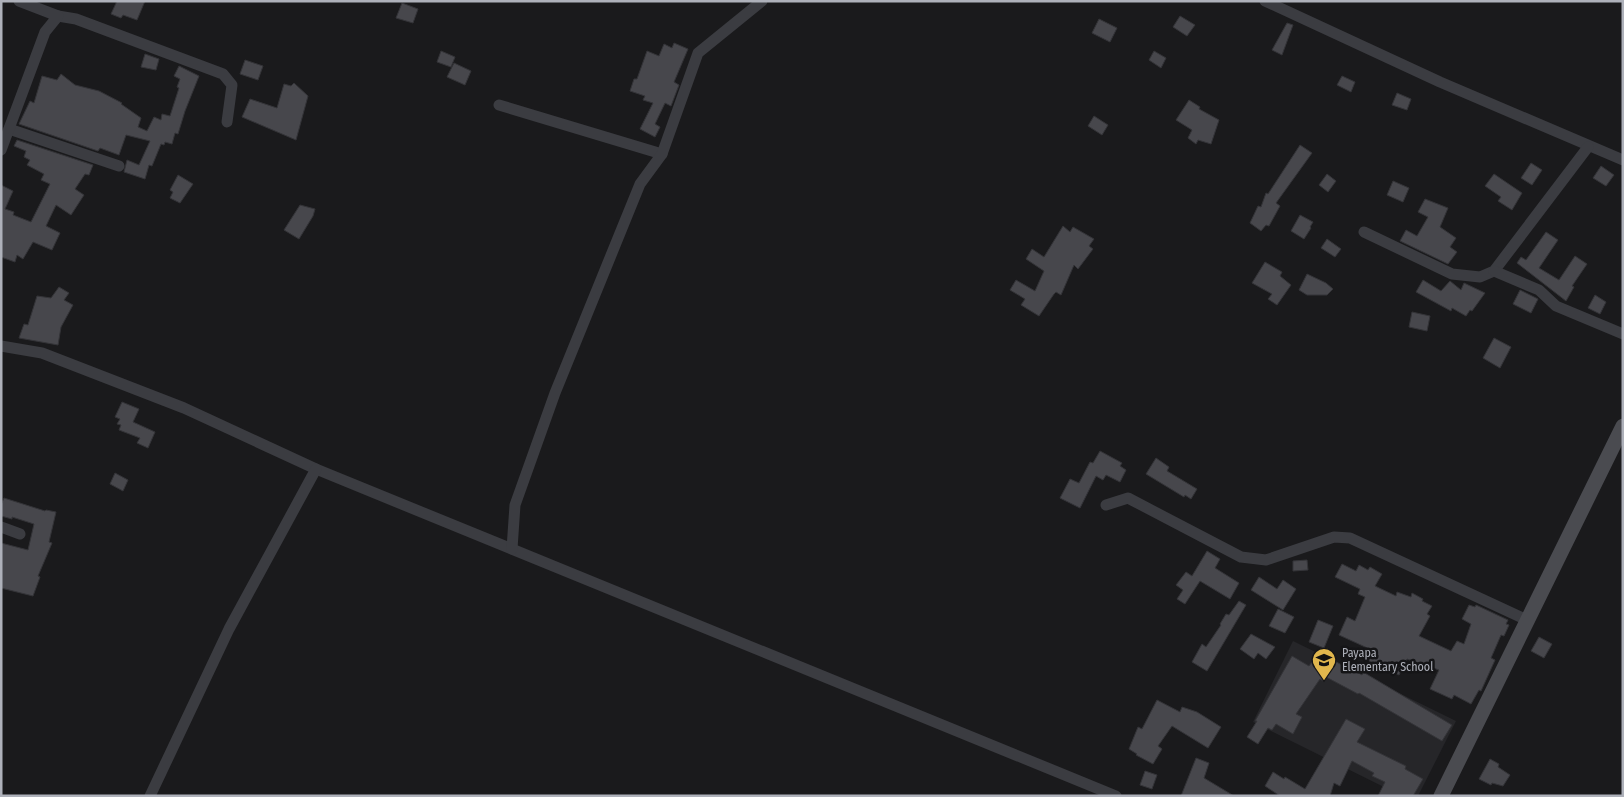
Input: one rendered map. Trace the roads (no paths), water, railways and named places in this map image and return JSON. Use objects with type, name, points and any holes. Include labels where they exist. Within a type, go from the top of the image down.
[{"type":"main road","points":[[1440,796],[1623,426]]},
{"type":"street","points":[[19,1],[58,16],[76,19],[223,74],[232,85],[227,122]]},
{"type":"street","points":[[512,549],[515,505],[555,393],[640,184],[662,154],[698,53],[762,1]]},
{"type":"street","points":[[1265,1],[1440,82],[1588,147],[1623,160]]},
{"type":"street","points":[[1,150],[45,32],[58,16]]},
{"type":"street","points":[[499,105],[662,154]]},
{"type":"street","points":[[9,129],[119,166]]},
{"type":"street","points":[[1364,232],[1452,274],[1480,278],[1494,272],[1588,147]]},
{"type":"street","points":[[1494,272],[1539,290],[1556,306],[1623,334]]},
{"type":"street","points":[[1,346],[42,353],[184,408],[316,469],[1116,796]]},
{"type":"street","points":[[150,796],[229,629],[316,469]]},
{"type":"street","points":[[1106,505],[1128,498],[1240,557],[1266,560],[1334,537],[1350,538],[1527,620]]},
{"type":"street","points":[[1,527],[20,534]]},
{"type":"place","name":"Payapa Elementary School","points":[[1324,681]]}]
